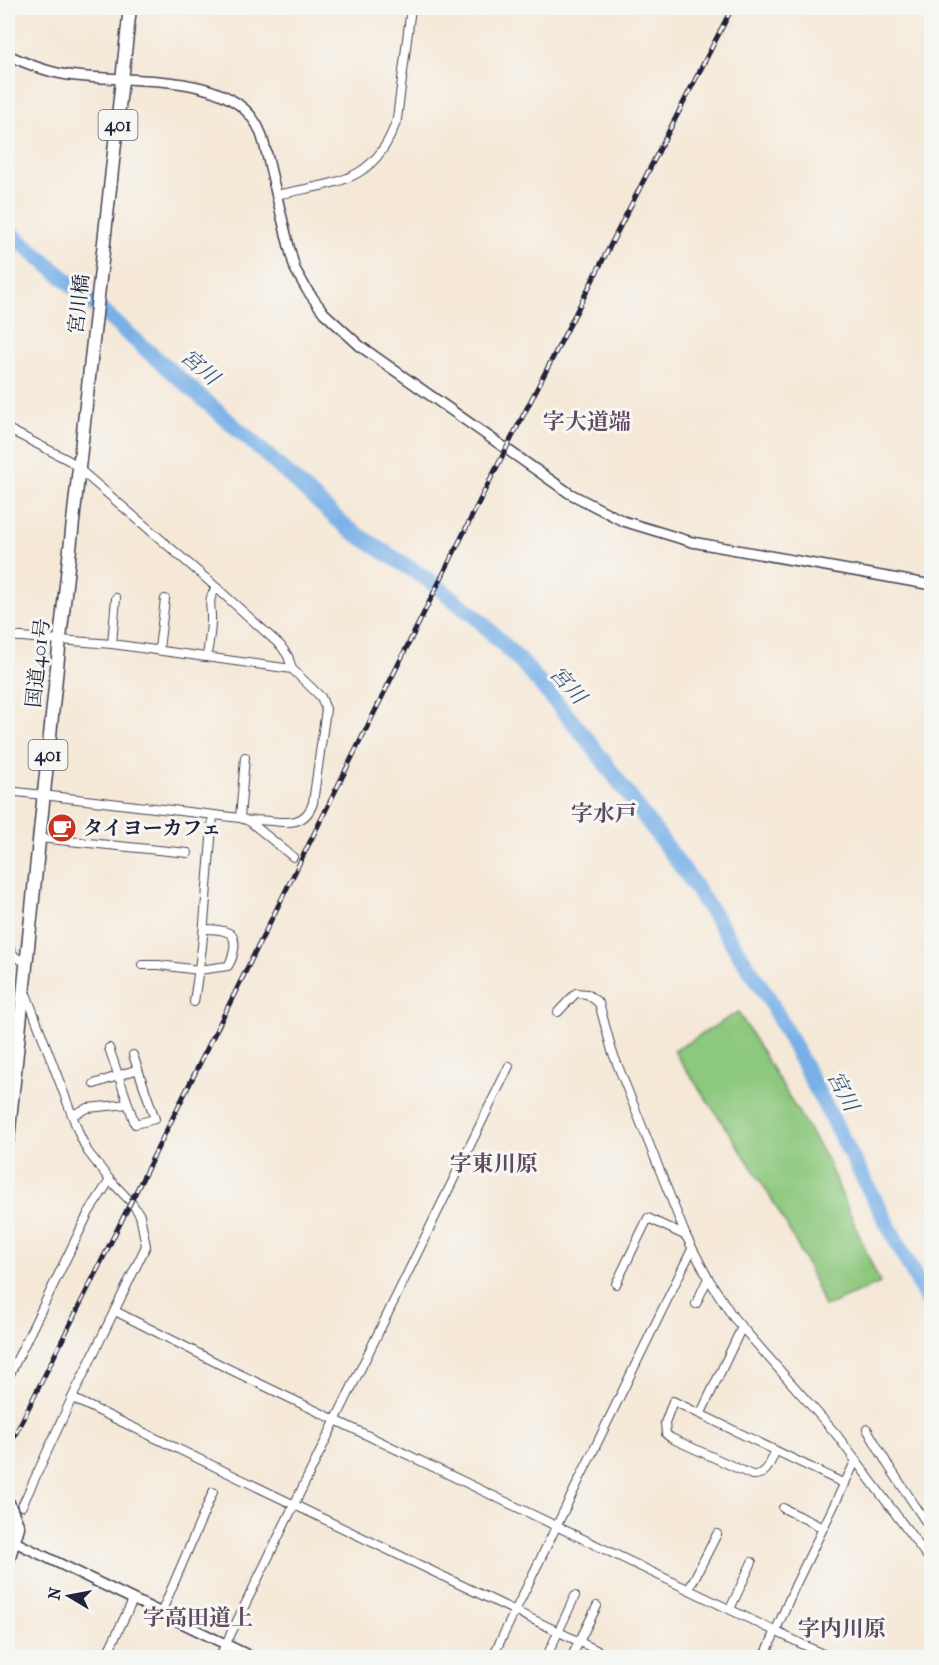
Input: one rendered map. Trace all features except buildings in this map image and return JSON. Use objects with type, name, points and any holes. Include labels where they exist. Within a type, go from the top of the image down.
[{"type":"highway","name":"401","points":[[122,78],[130,8]]},
{"type":"highway","name":"宮川橋","points":[[91,371],[122,78]]},
{"type":"highway","name":"国道401号","points":[[8,1139],[60,639],[91,371]]},
{"type":"highway","points":[[8,1503],[18,1527],[8,1560]]},
{"type":"street","points":[[276,195],[347,180],[375,161],[384,149],[392,135],[399,110],[411,8]]},
{"type":"street","points":[[8,55],[41,69],[69,75],[122,78],[199,87],[212,90],[237,102],[247,111],[260,131],[295,269],[306,290],[324,313],[343,333],[360,346],[569,493],[623,521],[692,542],[932,585]]},
{"type":"street","points":[[8,429],[70,461],[217,588],[281,646],[292,669],[321,697],[326,708],[313,803],[307,814],[295,822],[249,821],[240,818],[8,791]]},
{"type":"street","points":[[207,657],[212,619],[208,607],[213,592],[217,588]]},
{"type":"street","points":[[112,644],[116,598]]},
{"type":"street","points":[[159,649],[165,598]]},
{"type":"street","points":[[8,636],[159,649],[292,669]]},
{"type":"street","points":[[240,818],[245,757]]},
{"type":"street","points":[[194,1002],[204,929],[213,815]]},
{"type":"street","points":[[249,821],[293,857]]},
{"type":"street","points":[[39,838],[188,853]]},
{"type":"street","points":[[142,965],[159,964],[199,970],[228,966],[234,948],[230,934],[219,930],[204,929]]},
{"type":"street","points":[[8,946],[15,957],[26,962]]},
{"type":"street","points":[[22,1506],[146,1246],[140,1215],[88,1152],[27,996],[23,993]]},
{"type":"street","points":[[558,1012],[576,993],[587,994],[599,1003],[612,1051],[686,1236],[708,1278],[742,1327],[836,1434],[932,1563]]},
{"type":"street","points":[[109,1048],[135,1124],[155,1119],[134,1056]]},
{"type":"street","points":[[219,1658],[509,1066]]},
{"type":"street","points":[[94,1084],[138,1069]]},
{"type":"street","points":[[72,1115],[88,1108],[128,1104]]},
{"type":"street","points":[[8,1378],[89,1212],[110,1180]]},
{"type":"street","points":[[616,1284],[648,1218],[686,1236]]},
{"type":"street","points":[[492,1658],[692,1249]]},
{"type":"street","points":[[696,1304],[708,1278]]},
{"type":"street","points":[[115,1311],[227,1368],[831,1658]]},
{"type":"street","points":[[701,1413],[742,1327]]},
{"type":"street","points":[[72,1398],[613,1658]]},
{"type":"street","points":[[775,1452],[764,1473],[752,1475],[666,1434],[665,1423],[673,1401],[845,1484]]},
{"type":"street","points":[[867,1429],[932,1531]]},
{"type":"street","points":[[764,1658],[855,1462]]},
{"type":"street","points":[[161,1613],[213,1492]]},
{"type":"street","points":[[783,1508],[823,1528]]},
{"type":"street","points":[[689,1589],[717,1534]]},
{"type":"street","points":[[15,1542],[254,1658]]},
{"type":"street","points":[[730,1609],[752,1562]]},
{"type":"street","points":[[546,1658],[575,1596]]},
{"type":"street","points":[[105,1658],[133,1600]]},
{"type":"street","points":[[572,1658],[597,1606]]},
{"type":"green space","points":[[738,1012],[826,1158],[880,1283],[824,1307],[811,1274],[777,1208],[674,1051]]},
{"type":"waterway","name":"宮川","points":[[8,231],[249,439],[347,528],[433,583],[479,620],[525,666],[588,740],[688,876],[768,997],[932,1309]]},
{"type":"railway","points":[[8,1449],[484,492],[732,8]]},
{"type":"place","name":"タイヨーカフェ","points":[[62,828]]},
{"type":"district","name":"字大道端","points":[[587,422]]},
{"type":"district","name":"字水戸","points":[[604,814]]},
{"type":"district","name":"字東川原","points":[[494,1164]]},
{"type":"district","name":"字高田道上","points":[[198,1618]]},
{"type":"district","name":"字内川原","points":[[842,1629]]}]
